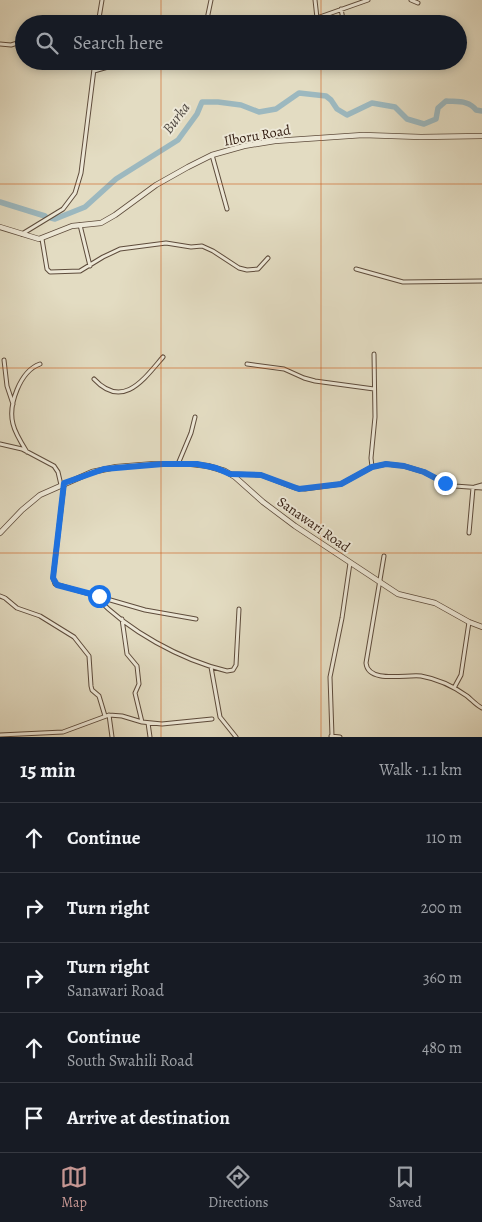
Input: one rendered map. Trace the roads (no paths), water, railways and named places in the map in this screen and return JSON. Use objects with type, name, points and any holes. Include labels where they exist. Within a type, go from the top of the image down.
[{"type":"street","points":[[99,15],[102,0]]},
{"type":"street","points":[[208,15],[211,0]]},
{"type":"street","points":[[315,0],[318,15]]},
{"type":"street","points":[[326,15],[368,0]]},
{"type":"street","points":[[411,0],[418,3]]},
{"type":"street","points":[[341,9],[342,15]]},
{"type":"street","points":[[0,44],[15,43]]},
{"type":"street","points":[[22,234],[63,209],[75,193],[81,173],[94,71],[98,70]]},
{"type":"street","name":"Ilboru Road","points":[[42,238],[68,228],[107,220],[156,185],[181,170],[212,155],[244,146],[291,139],[378,134],[421,137],[482,136]]},
{"type":"street","points":[[212,155],[227,209]]},
{"type":"street","points":[[80,225],[90,266]]},
{"type":"street","points":[[0,227],[36,239],[42,238],[47,271],[80,271],[120,249],[170,243],[191,247],[202,246],[239,268],[247,270],[258,269],[268,258]]},
{"type":"street","points":[[356,269],[403,282],[482,281]]},
{"type":"street","points":[[372,467],[376,377],[374,354]]},
{"type":"street","points":[[94,379],[100,386],[108,389],[117,392],[126,390],[139,384],[163,358]]},
{"type":"street","points":[[4,360],[6,386],[13,405]]},
{"type":"street","points":[[27,452],[13,425],[11,411],[22,378],[31,368],[40,364]]},
{"type":"street","points":[[247,364],[284,369],[315,381],[374,389]]},
{"type":"street","points":[[178,464],[191,433],[195,417]]},
{"type":"street","points":[[0,444],[22,449],[55,467],[62,484],[54,582],[57,585],[145,610],[196,619]]},
{"type":"street","name":"Sanawari Road","points":[[0,533],[36,497],[92,472],[110,468],[178,464],[208,466],[230,474],[263,502],[398,594],[435,603],[482,627]]},
{"type":"street","points":[[230,474],[261,475],[294,488],[305,489],[341,484],[372,467],[386,464],[404,466],[424,472],[455,486],[474,488],[482,486]]},
{"type":"street","points":[[468,534],[474,488]]},
{"type":"street","points":[[384,556],[366,663],[369,671],[392,677],[420,676],[444,683],[482,708]]},
{"type":"street","points":[[340,737],[332,736],[330,677],[342,618],[350,563]]},
{"type":"street","points":[[0,596],[17,608],[40,616],[74,636],[89,656],[92,690],[99,696],[107,716],[112,737]]},
{"type":"street","points":[[95,596],[107,608],[165,646],[188,658],[227,671],[234,669],[237,656],[239,609]]},
{"type":"street","points":[[122,618],[127,654],[138,666],[139,684],[135,693],[142,722]]},
{"type":"street","points":[[454,688],[461,674],[469,622]]},
{"type":"street","points":[[211,667],[220,717],[236,737]]},
{"type":"street","points":[[0,735],[63,732],[107,716],[122,716],[142,722],[169,724],[212,719]]},
{"type":"street","points":[[148,723],[150,737]]},
{"type":"waterway","name":"Burka","points":[[51,218],[55,219],[85,207],[116,179],[178,140],[197,114],[202,102],[241,105],[259,112],[276,109],[299,93],[326,96],[337,109],[347,115],[372,103],[395,107],[407,119],[424,124],[436,119],[438,108],[446,101],[466,103],[476,110],[482,111]]},
{"type":"waterway","points":[[0,202],[45,216]]}]
